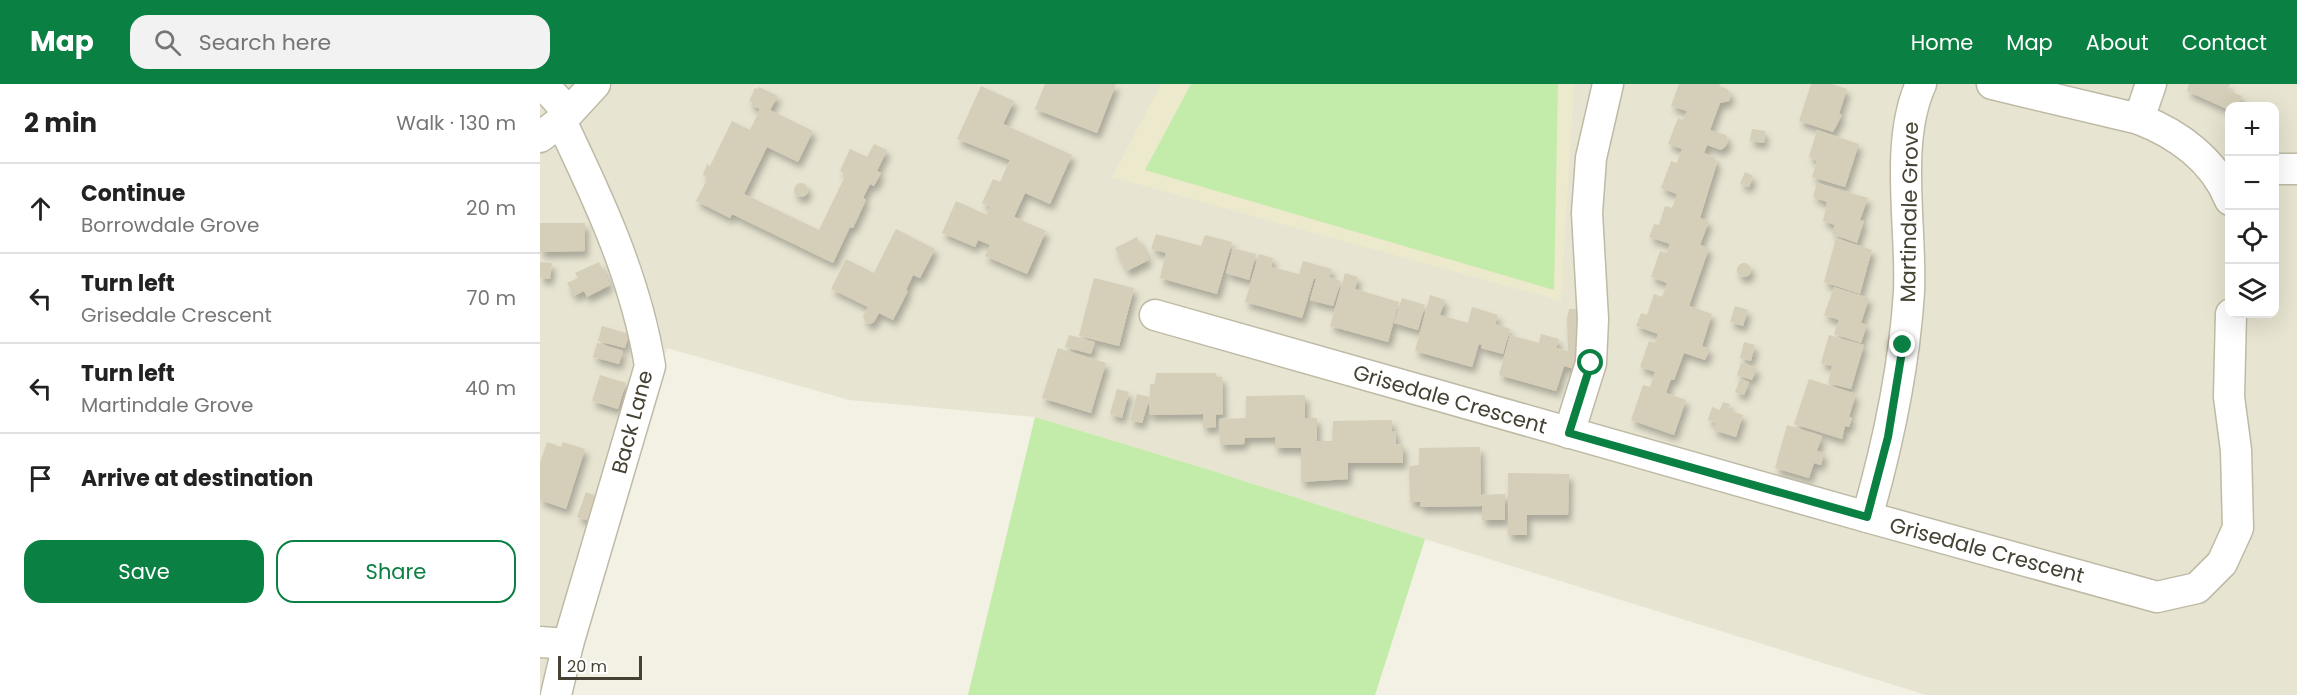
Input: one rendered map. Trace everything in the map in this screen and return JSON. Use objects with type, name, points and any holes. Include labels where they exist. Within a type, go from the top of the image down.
[{"type":"street","name":"Back Lane","points":[[543,84],[556,124],[595,192],[622,258],[645,333],[650,366],[554,643],[556,695]]},
{"type":"street","points":[[556,124],[596,84]]},
{"type":"street","points":[[1569,433],[1591,363],[1593,319],[1587,213],[1591,158],[1608,84]]},
{"type":"street","name":"Martindale Grove","points":[[1867,517],[1886,448],[1905,332],[1909,255],[1907,145],[1910,116],[1921,84]]},
{"type":"street","points":[[1992,84],[2139,119],[2158,127],[2195,152],[2225,186]]},
{"type":"street","points":[[2139,119],[2151,84]]},
{"type":"street","points":[[2279,169],[2297,169]]},
{"type":"street","name":"Grisedale Crescent","points":[[1155,315],[2157,597],[2197,588],[2222,563],[2238,528],[2236,450],[2229,396],[2231,318]]},
{"type":"shaded area","points":[[540,84],[2297,84],[2297,695],[1926,695],[1035,417],[849,400],[667,348],[571,695],[540,695]]},
{"type":"shaded area","points":[[1161,84],[1574,84],[1561,301],[1112,177]]},
{"type":"green space","points":[[1191,84],[1558,84],[1554,290],[1145,170]]},
{"type":"green space","points":[[1035,417],[1425,539],[1375,695],[968,695]]},
{"type":"building","points":[[1045,84],[1116,84],[1097,133],[1035,109]]},
{"type":"building","points":[[1679,84],[1720,84],[1719,86],[1727,89],[1731,95],[1729,101],[1720,103],[1710,130],[1726,135],[1728,141],[1726,146],[1721,150],[1707,145],[1704,153],[1714,157],[1717,163],[1700,218],[1709,221],[1700,245],[1709,248],[1689,306],[1712,314],[1702,346],[1710,349],[1705,360],[1684,353],[1674,380],[1671,379],[1666,393],[1686,400],[1674,435],[1631,420],[1643,385],[1650,387],[1655,372],[1640,367],[1649,341],[1655,343],[1658,334],[1636,326],[1641,313],[1647,315],[1654,294],[1662,297],[1667,283],[1651,277],[1660,251],[1667,253],[1670,244],[1649,237],[1654,224],[1659,225],[1665,206],[1672,208],[1677,194],[1661,188],[1671,161],[1677,163],[1682,149],[1668,144],[1678,118],[1683,120],[1687,111],[1671,106]]},
{"type":"building","points":[[1811,84],[1832,84],[1847,89],[1839,114],[1842,115],[1833,132],[1799,121]]},
{"type":"building","points":[[2189,84],[2230,84],[2227,90],[2242,96],[2239,102],[2225,102],[2225,108],[2187,91]]},
{"type":"building","points":[[981,86],[1014,101],[1003,124],[1072,155],[1050,204],[1025,193],[1014,217],[1046,231],[1027,274],[985,256],[990,245],[978,240],[975,247],[942,233],[956,201],[987,215],[990,206],[982,203],[993,179],[1000,182],[1010,160],[957,139]]},
{"type":"building","points":[[759,87],[778,96],[770,110],[813,131],[798,162],[767,147],[744,194],[819,230],[846,174],[840,171],[850,149],[867,157],[874,144],[887,150],[877,171],[881,173],[874,186],[870,184],[863,198],[866,200],[853,228],[850,227],[833,263],[732,214],[730,218],[696,201],[708,178],[703,175],[707,164],[710,166],[732,121],[750,130],[760,109],[751,105],[752,102],[749,101],[755,88]]},
{"type":"building","points":[[1752,129],[1765,131],[1764,143],[1750,141]]},
{"type":"building","points":[[1817,130],[1859,144],[1845,187],[1812,177],[1817,161],[1809,157]]},
{"type":"building","points":[[1745,172],[1753,176],[1749,187],[1740,184]]},
{"type":"building","points":[[801,183],[806,185],[808,190],[806,195],[801,197],[796,195],[794,190],[796,185]]},
{"type":"building","points":[[1817,183],[1868,198],[1860,220],[1864,221],[1857,243],[1832,234],[1835,225],[1823,221],[1827,202],[1813,197]]},
{"type":"building","points":[[540,223],[585,223],[585,251],[540,252]]},
{"type":"building","points":[[896,229],[935,249],[920,278],[913,275],[906,290],[908,291],[893,320],[879,313],[874,322],[870,324],[865,322],[863,316],[868,307],[831,289],[846,259],[874,273]]},
{"type":"building","points":[[1156,234],[1201,246],[1205,235],[1232,242],[1217,294],[1160,278],[1166,253],[1151,249]]},
{"type":"building","points":[[1137,237],[1149,260],[1127,271],[1115,248]]},
{"type":"building","points":[[1836,238],[1872,250],[1860,294],[1824,282]]},
{"type":"building","points":[[1233,248],[1256,254],[1249,280],[1226,273]]},
{"type":"building","points":[[1259,254],[1273,258],[1271,267],[1299,274],[1303,261],[1332,269],[1329,277],[1341,281],[1333,306],[1310,300],[1316,279],[1314,278],[1302,318],[1245,302]]},
{"type":"building","points":[[540,262],[552,263],[550,279],[540,278]]},
{"type":"building","points":[[599,262],[610,285],[587,297],[584,291],[574,296],[567,283],[578,278],[575,273]]},
{"type":"building","points":[[1744,263],[1749,265],[1751,270],[1749,275],[1744,277],[1739,275],[1737,270],[1739,265]]},
{"type":"building","points":[[1345,273],[1358,277],[1355,289],[1399,302],[1388,342],[1330,326]]},
{"type":"building","points":[[1094,278],[1134,288],[1119,346],[1079,336]]},
{"type":"building","points":[[1834,287],[1869,298],[1861,323],[1867,325],[1861,343],[1834,334],[1839,320],[1824,315]]},
{"type":"building","points":[[1430,295],[1445,300],[1440,315],[1468,323],[1472,307],[1498,315],[1495,324],[1510,329],[1503,354],[1481,348],[1482,345],[1479,344],[1472,367],[1415,351]]},
{"type":"building","points":[[1402,298],[1425,305],[1418,330],[1394,323]]},
{"type":"building","points":[[1735,306],[1748,310],[1743,326],[1730,322]]},
{"type":"building","points":[[1569,309],[1580,309],[1578,370],[1564,366],[1556,391],[1499,375],[1510,335],[1539,343],[1541,334],[1559,339],[1556,348],[1568,351]]},
{"type":"building","points":[[602,326],[629,334],[625,348],[598,341]]},
{"type":"building","points":[[1069,335],[1095,342],[1091,354],[1065,347]]},
{"type":"building","points":[[1829,335],[1864,345],[1851,389],[1828,383],[1832,366],[1821,363]]},
{"type":"building","points":[[1744,342],[1755,345],[1751,361],[1740,358]]},
{"type":"building","points":[[597,343],[623,351],[619,364],[593,357]]},
{"type":"building","points":[[1058,348],[1106,363],[1091,413],[1042,398]]},
{"type":"building","points":[[1741,363],[1757,368],[1752,380],[1737,375]]},
{"type":"building","points":[[1156,373],[1216,373],[1217,377],[1222,377],[1223,414],[1216,415],[1216,427],[1203,428],[1203,414],[1149,415],[1150,384],[1155,384]]},
{"type":"building","points":[[600,375],[626,383],[618,409],[592,401]]},
{"type":"building","points":[[1740,379],[1749,382],[1744,395],[1735,392]]},
{"type":"building","points":[[1809,379],[1856,394],[1849,417],[1852,418],[1849,427],[1845,426],[1842,439],[1794,424]]},
{"type":"building","points":[[1117,389],[1129,392],[1122,418],[1110,414]]},
{"type":"building","points":[[1137,394],[1150,397],[1142,423],[1130,420]]},
{"type":"building","points":[[1305,395],[1305,418],[1317,418],[1317,441],[1332,441],[1333,421],[1392,420],[1392,431],[1396,432],[1396,444],[1403,445],[1403,463],[1348,463],[1348,479],[1301,482],[1301,448],[1275,448],[1275,437],[1245,438],[1244,444],[1220,445],[1219,419],[1246,418],[1246,396]]},
{"type":"building","points":[[1723,402],[1730,404],[1728,410],[1743,415],[1736,437],[1713,430],[1716,423],[1708,420],[1712,407],[1720,410]]},
{"type":"building","points":[[1787,425],[1822,436],[1817,451],[1824,453],[1821,465],[1814,463],[1809,478],[1775,468]]},
{"type":"building","points":[[547,442],[561,447],[563,442],[585,449],[566,509],[540,500],[540,463]]},
{"type":"building","points":[[1480,447],[1481,495],[1505,494],[1505,520],[1482,520],[1482,506],[1420,507],[1420,502],[1410,502],[1409,466],[1419,465],[1419,448]]},
{"type":"building","points":[[1508,473],[1569,474],[1568,515],[1527,515],[1527,535],[1508,535]]},
{"type":"building","points":[[586,492],[599,497],[590,521],[577,517]]},
{"type":"route","points":[[1591,363],[1569,433],[1867,517],[1894,409],[1903,345]]}]
